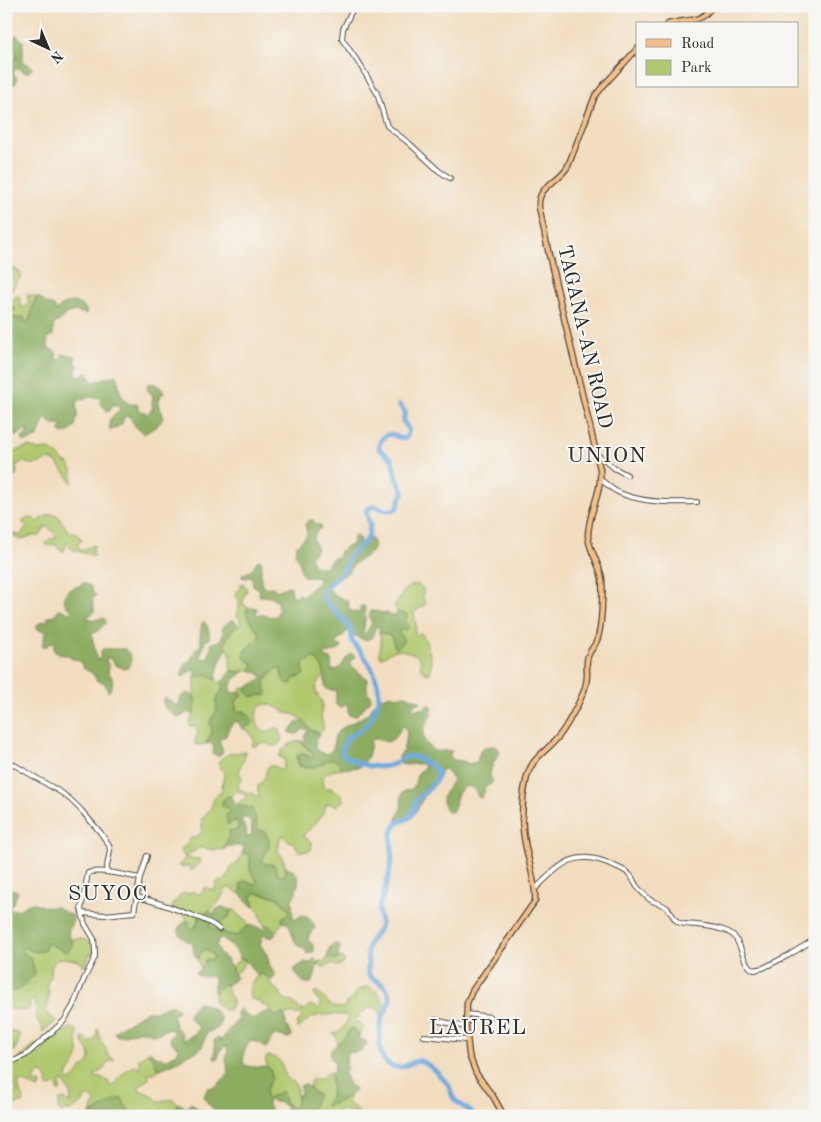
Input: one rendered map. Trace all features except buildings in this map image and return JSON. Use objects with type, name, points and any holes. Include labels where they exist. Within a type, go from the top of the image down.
[{"type":"main road","points":[[679,22],[700,18],[708,13],[712,6]]},
{"type":"main road","name":"TAGANA-AN ROAD","points":[[535,890],[525,847],[522,824],[523,793],[527,775],[533,762],[559,736],[579,702],[587,682],[588,655],[598,639],[602,582],[589,544],[588,535],[600,472],[549,255],[539,199],[544,189],[567,168],[580,138],[592,102],[598,92],[636,50]]},
{"type":"main road","points":[[504,1116],[481,1080],[469,1055],[466,1040],[468,1000],[472,991],[534,902],[535,890]]},
{"type":"street","points":[[354,6],[343,29],[342,39],[376,93],[386,125],[439,171],[450,178]]},
{"type":"street","points":[[597,455],[627,475]]},
{"type":"street","points":[[600,480],[616,492],[629,497],[669,502],[698,502]]},
{"type":"street","points":[[6,760],[62,793],[86,816],[109,845],[110,850],[106,872]]},
{"type":"street","points":[[82,913],[105,915],[133,913],[140,878],[147,856]]},
{"type":"street","points":[[535,890],[569,860],[584,857],[601,860],[628,873],[637,886],[651,900],[666,906],[678,922],[713,928],[731,934],[738,941],[748,966],[754,970],[763,968],[789,955],[815,939]]},
{"type":"street","points":[[6,1062],[20,1058],[32,1050],[64,1021],[73,1006],[95,955],[94,939],[85,924],[81,910],[87,874],[90,871],[106,872],[140,878]]},
{"type":"street","points":[[137,897],[196,917],[219,929]]},
{"type":"street","points":[[467,1014],[490,1017]]},
{"type":"street","points":[[436,1020],[466,1028]]},
{"type":"street","points":[[424,1036],[466,1040]]},
{"type":"shaded area","points":[[631,462],[656,474],[644,497],[620,485]]},
{"type":"shaded area","points":[[438,1022],[466,1027],[463,1038],[436,1033]]},
{"type":"green space","points":[[783,6],[815,6],[815,8],[804,11],[799,8],[795,11]]},
{"type":"green space","points":[[16,34],[23,41],[23,61],[33,68],[29,72],[24,72],[17,68],[13,73],[17,78],[16,83],[6,86],[6,62],[16,59],[17,54],[14,47],[6,48],[6,41],[14,38]]},
{"type":"green space","points":[[14,47],[17,53],[16,59],[6,62],[6,48]]},
{"type":"green space","points":[[6,252],[13,268],[22,274],[12,290],[6,294],[13,280],[6,267]]},
{"type":"green space","points":[[27,295],[37,297],[29,322],[25,321],[24,317],[19,319],[12,316],[11,313],[15,310],[14,307],[6,307],[6,302],[10,302],[16,296],[19,296],[22,308],[29,304]]},
{"type":"green space","points":[[37,297],[47,304],[54,306],[55,311],[71,302],[86,309],[86,314],[75,311],[65,314],[62,319],[54,324],[53,335],[47,339],[49,349],[57,353],[56,358],[61,359],[62,354],[75,356],[78,365],[76,375],[81,376],[88,373],[93,382],[116,375],[120,391],[125,400],[129,404],[137,404],[138,410],[145,412],[146,415],[153,408],[153,396],[147,389],[148,384],[156,385],[164,391],[158,404],[163,416],[158,425],[144,434],[127,416],[124,417],[122,424],[110,431],[109,420],[121,409],[116,405],[112,405],[110,411],[107,411],[100,404],[101,398],[92,397],[77,402],[74,428],[67,433],[63,434],[60,432],[63,426],[54,425],[46,419],[38,437],[30,441],[24,442],[22,438],[28,431],[14,436],[10,431],[6,431],[6,307],[14,307],[16,309],[11,313],[12,316],[19,319],[24,317],[25,321],[29,322]]},
{"type":"green space","points":[[29,447],[38,450],[48,449],[69,464],[72,470],[72,483],[64,471],[54,461],[49,459],[38,464],[23,462],[16,465],[16,476],[6,479],[6,454]]},
{"type":"green space","points":[[51,514],[57,515],[69,532],[76,533],[82,540],[77,545],[81,551],[94,545],[94,556],[73,550],[67,542],[64,551],[60,550],[55,544],[48,546],[47,542],[56,537],[55,533],[48,527],[45,527],[40,536],[30,536],[21,540],[13,536],[12,533],[20,536],[29,526],[23,523],[26,519],[33,518],[37,522]]},
{"type":"green space","points":[[310,520],[321,525],[313,539],[317,550],[310,557],[315,567],[326,567],[331,560],[338,558],[340,551],[343,551],[346,546],[351,546],[355,535],[360,539],[358,546],[360,548],[370,537],[373,542],[373,550],[355,563],[347,573],[329,588],[334,595],[348,602],[349,610],[358,613],[360,612],[360,607],[363,605],[365,607],[364,635],[372,623],[369,617],[371,611],[387,613],[391,616],[395,616],[397,613],[407,614],[408,628],[406,630],[400,629],[399,632],[404,640],[396,648],[391,636],[379,633],[379,628],[376,626],[372,637],[367,640],[361,639],[347,631],[336,643],[336,645],[342,646],[341,648],[324,655],[331,659],[332,671],[339,668],[351,654],[354,655],[355,658],[350,661],[350,664],[367,679],[367,691],[371,700],[356,716],[349,715],[347,704],[338,707],[336,704],[336,691],[325,687],[322,668],[314,658],[304,663],[304,674],[294,678],[291,684],[283,680],[281,669],[276,669],[264,682],[266,696],[250,697],[246,688],[262,677],[260,674],[250,670],[253,667],[252,663],[244,658],[249,647],[260,635],[246,612],[248,608],[257,608],[256,614],[258,615],[276,616],[279,609],[277,606],[278,601],[260,596],[260,590],[253,585],[252,576],[246,578],[242,577],[242,575],[252,570],[257,561],[260,560],[262,562],[262,586],[273,587],[277,591],[288,586],[291,587],[292,595],[295,597],[298,594],[303,596],[319,582],[319,579],[313,576],[306,577],[303,575],[295,554],[297,545],[306,537],[305,524]]},
{"type":"green space","points":[[84,583],[91,586],[93,593],[96,595],[92,600],[94,612],[87,618],[95,620],[102,618],[105,619],[106,623],[92,634],[97,660],[100,659],[103,649],[125,649],[131,658],[127,668],[123,669],[116,666],[110,658],[107,658],[108,672],[112,682],[108,692],[105,683],[96,680],[93,674],[83,668],[79,661],[72,659],[69,655],[56,652],[53,648],[54,642],[45,647],[42,646],[45,636],[44,632],[37,628],[37,625],[48,621],[47,618],[54,615],[59,609],[68,613],[72,612],[63,599],[69,590]]},
{"type":"green space","points":[[243,583],[247,589],[243,604],[248,608],[246,613],[260,635],[245,653],[244,658],[252,663],[253,667],[250,670],[238,672],[231,670],[230,652],[225,646],[230,632],[241,625],[240,619],[237,616],[240,602],[235,595]]},
{"type":"green space","points":[[416,584],[423,589],[423,599],[426,604],[414,612],[415,633],[417,635],[422,634],[428,648],[431,669],[428,674],[422,670],[420,659],[415,654],[398,650],[381,657],[379,654],[381,640],[379,633],[391,636],[392,640],[400,629],[406,630],[406,619],[402,613],[397,613],[395,605],[405,590]]},
{"type":"green space","points":[[231,620],[234,620],[239,625],[231,631],[226,639],[225,646],[228,648],[219,663],[216,680],[207,675],[195,678],[195,669],[183,677],[181,675],[186,663],[191,660],[196,649],[201,645],[202,623],[204,622],[207,625],[209,634],[209,639],[205,641],[201,654],[201,658],[205,659],[209,655],[212,643],[221,638],[223,634],[222,628]]},
{"type":"green space","points":[[314,658],[325,672],[316,685],[317,694],[322,702],[323,730],[320,733],[315,732],[304,721],[293,714],[266,704],[259,708],[256,717],[257,722],[261,730],[265,732],[279,728],[282,740],[278,745],[274,746],[270,746],[267,743],[259,744],[255,747],[252,745],[254,741],[252,737],[244,729],[252,724],[250,717],[245,711],[236,711],[236,701],[242,695],[241,689],[246,688],[250,697],[267,694],[264,682],[279,668],[281,669],[281,676],[291,684],[294,678],[302,676],[304,663]]},
{"type":"green space","points":[[231,670],[244,671],[234,680],[230,692],[241,692],[243,695],[236,701],[236,711],[245,712],[253,722],[244,729],[237,721],[233,724],[226,736],[219,739],[223,752],[218,756],[213,753],[214,747],[210,743],[206,744],[212,732],[211,722],[217,710],[216,700],[222,690],[223,685],[220,683]]},
{"type":"green space","points":[[207,675],[223,685],[223,690],[216,700],[217,710],[210,721],[211,734],[206,744],[198,745],[195,744],[198,733],[196,726],[190,726],[189,724],[195,706],[195,678]]},
{"type":"green space","points":[[187,693],[195,697],[193,716],[188,712],[179,718],[165,708],[163,700],[166,698],[179,705],[183,695]]},
{"type":"green space","points":[[392,695],[396,697],[406,695],[421,702],[412,707],[414,709],[423,709],[429,704],[433,707],[423,734],[424,739],[434,751],[452,751],[449,755],[453,760],[469,764],[477,762],[480,751],[484,747],[494,746],[498,748],[500,752],[490,774],[493,782],[485,787],[481,798],[478,797],[474,789],[466,786],[457,795],[452,812],[448,812],[445,809],[442,798],[453,780],[444,769],[441,770],[436,782],[410,819],[402,822],[397,821],[403,792],[413,787],[418,773],[425,767],[423,764],[405,765],[399,763],[399,757],[403,751],[407,734],[403,726],[396,736],[388,742],[373,739],[370,742],[369,753],[366,759],[359,767],[342,769],[337,761],[332,759],[314,767],[299,765],[297,755],[304,754],[312,758],[314,756],[311,750],[302,744],[301,741],[306,741],[304,737],[308,731],[303,729],[298,734],[290,733],[294,725],[304,721],[315,732],[320,733],[316,739],[315,746],[321,753],[326,754],[332,750],[335,736],[339,731],[369,712],[378,700]]},
{"type":"green space","points":[[301,741],[314,757],[312,758],[304,754],[296,758],[299,766],[314,767],[332,759],[337,761],[342,769],[327,773],[323,778],[323,786],[339,792],[342,795],[343,801],[336,806],[327,803],[318,821],[304,834],[303,837],[312,843],[311,850],[299,851],[294,843],[283,836],[280,837],[278,852],[283,857],[286,871],[285,875],[278,875],[275,866],[262,862],[269,846],[269,840],[264,831],[257,829],[256,822],[245,807],[237,806],[239,802],[245,799],[246,795],[236,791],[231,797],[228,796],[225,807],[230,812],[226,815],[228,825],[233,821],[237,821],[239,826],[237,830],[229,831],[229,837],[223,850],[198,848],[186,855],[190,859],[201,859],[196,867],[191,871],[189,866],[180,867],[178,865],[185,857],[180,850],[181,848],[185,847],[190,839],[201,834],[202,818],[212,805],[214,797],[221,793],[224,774],[218,762],[221,758],[228,754],[245,751],[245,757],[239,770],[242,778],[238,788],[248,793],[253,793],[257,797],[259,795],[258,786],[264,780],[267,768],[275,766],[282,771],[285,759],[279,757],[280,754],[294,742]]},
{"type":"green space","points":[[228,796],[237,805],[252,808],[257,829],[264,831],[269,841],[269,847],[262,862],[275,866],[278,875],[285,875],[285,866],[292,869],[298,877],[295,894],[292,898],[293,919],[302,915],[313,923],[315,927],[308,940],[313,945],[315,951],[307,954],[306,950],[296,943],[289,924],[283,922],[282,918],[289,913],[289,908],[279,899],[274,896],[256,893],[252,897],[254,907],[240,894],[242,890],[241,883],[244,881],[256,884],[257,881],[250,870],[250,857],[247,853],[242,853],[245,846],[228,846],[223,850],[229,837],[229,831],[237,830],[238,826],[237,821],[227,825],[225,817],[230,812],[222,806],[223,800]],"holes":[[[242,818],[248,818],[251,822],[252,834],[247,838],[246,830],[241,820]]]},
{"type":"green space","points":[[242,853],[247,853],[250,857],[250,867],[257,881],[256,884],[247,881],[240,885],[242,890],[240,894],[230,888],[226,889],[219,902],[210,911],[199,917],[195,927],[192,929],[186,917],[171,907],[173,903],[183,893],[186,894],[194,891],[197,894],[201,893],[206,887],[215,890],[217,882],[225,880],[231,867],[240,860]]},
{"type":"green space","points":[[8,888],[18,893],[9,907],[10,909],[19,909],[35,903],[47,908],[55,906],[72,915],[73,920],[68,932],[73,945],[66,952],[48,943],[44,951],[34,952],[24,947],[22,949],[31,958],[35,974],[18,990],[6,992],[6,890]]},
{"type":"green space","points":[[256,893],[276,897],[289,908],[289,913],[282,918],[283,922],[276,934],[273,929],[263,922],[259,912],[254,907],[252,897]]},
{"type":"green space","points":[[222,907],[232,910],[228,918],[220,924],[213,921],[210,923],[210,927],[237,936],[249,926],[265,929],[264,923],[274,930],[276,934],[272,938],[263,935],[260,944],[267,955],[271,969],[275,973],[275,977],[271,980],[261,974],[257,976],[248,963],[240,958],[235,949],[221,937],[216,945],[223,959],[227,959],[232,967],[232,972],[236,976],[234,980],[227,985],[224,984],[214,992],[214,979],[211,976],[198,976],[195,974],[205,966],[205,960],[214,958],[213,955],[206,950],[202,951],[197,959],[194,954],[193,944],[181,936],[179,927],[187,920],[192,929],[196,927],[201,915],[210,911],[212,914]]},
{"type":"green space","points":[[232,910],[235,910],[250,926],[237,936],[210,927],[210,923],[213,921],[220,924],[228,918]]},
{"type":"green space","points":[[72,939],[86,940],[96,951],[89,955],[84,966],[80,961],[60,958],[54,963],[47,986],[49,991],[47,1014],[57,1021],[42,1032],[43,1027],[38,1022],[36,1015],[35,1000],[29,1004],[30,1007],[25,1011],[6,1008],[6,992],[18,990],[35,974],[22,949],[24,946],[34,951],[44,951],[48,943],[66,952],[73,945]]},
{"type":"green space","points":[[338,944],[340,947],[338,955],[340,957],[337,959],[327,959],[329,948]]},
{"type":"green space","points":[[206,950],[214,958],[205,960],[205,966],[201,968],[197,959],[202,951]]},
{"type":"green space","points":[[342,957],[345,962],[339,966],[332,963],[324,967],[316,967],[319,961],[323,962],[329,958],[336,960]]},
{"type":"green space","points":[[240,958],[245,961],[241,969],[235,974],[232,972],[232,967]]},
{"type":"green space","points":[[315,958],[316,963],[319,961],[314,978],[311,983],[305,983],[294,970],[304,962],[310,963]]},
{"type":"green space","points":[[261,974],[268,978],[271,985],[281,993],[281,997],[294,1003],[301,1010],[310,1005],[319,1009],[321,1006],[314,995],[315,992],[331,1005],[339,1008],[345,1007],[346,1003],[353,999],[357,991],[366,987],[376,991],[389,1009],[387,1014],[380,1014],[376,1007],[364,1011],[356,1020],[363,1027],[359,1036],[350,1029],[337,1044],[337,1038],[333,1033],[339,1032],[343,1028],[348,1018],[347,1015],[313,1017],[299,1028],[297,1024],[302,1017],[301,1014],[276,1016],[269,1012],[269,1007],[262,1005],[259,1001],[250,999],[249,991],[251,984]]},
{"type":"green space","points":[[224,984],[227,985],[226,989],[232,999],[232,1005],[229,1010],[224,1010],[216,1004],[215,1000],[214,992]]},
{"type":"green space","points":[[198,1002],[207,1005],[218,1014],[220,1018],[219,1027],[207,1033],[202,1047],[197,1052],[188,1054],[181,1060],[158,1070],[154,1059],[147,1053],[150,1051],[155,1056],[168,1059],[178,1052],[178,1048],[171,1042],[170,1038],[174,1033],[172,1030],[166,1029],[157,1034],[138,1031],[120,1036],[114,1033],[147,1011],[155,1011],[172,1005],[178,1010],[173,1017],[175,1026],[185,1040],[197,1032],[199,1027],[189,1016],[192,1008]]},
{"type":"green space","points":[[240,1009],[250,1018],[265,1012],[276,1016],[285,1015],[286,1025],[292,1036],[288,1038],[276,1035],[272,1037],[267,1047],[264,1048],[260,1043],[251,1041],[244,1052],[244,1065],[255,1067],[267,1066],[271,1078],[266,1098],[283,1092],[285,1102],[291,1108],[296,1106],[298,1096],[301,1093],[300,1086],[305,1084],[318,1095],[311,1110],[302,1116],[287,1116],[285,1105],[268,1100],[267,1102],[273,1116],[175,1116],[176,1105],[178,1104],[186,1108],[193,1104],[203,1111],[215,1112],[204,1096],[208,1088],[216,1087],[226,1076],[228,1071],[226,1058],[228,1052],[225,1046],[219,1052],[218,1059],[214,1059],[214,1040],[224,1038],[225,1034],[238,1020],[237,1013]]},
{"type":"green space","points":[[71,1028],[76,1029],[78,1032],[78,1054],[77,1060],[70,1070],[67,1079],[69,1081],[75,1078],[90,1058],[89,1052],[82,1040],[83,1037],[90,1042],[94,1041],[97,1029],[99,1030],[100,1040],[109,1057],[115,1060],[108,1062],[104,1069],[94,1076],[108,1081],[110,1086],[115,1085],[121,1076],[135,1065],[139,1069],[139,1058],[147,1053],[154,1059],[158,1070],[154,1073],[148,1073],[150,1078],[139,1087],[140,1090],[153,1096],[158,1101],[174,1100],[178,1104],[176,1105],[178,1109],[175,1116],[170,1116],[169,1111],[160,1110],[161,1116],[134,1113],[128,1109],[122,1098],[91,1114],[95,1102],[89,1096],[71,1111],[65,1110],[61,1113],[58,1109],[60,1100],[64,1099],[71,1103],[70,1092],[62,1080],[60,1091],[58,1091],[55,1085],[49,1087],[47,1085],[47,1078],[42,1073],[38,1074],[34,1080],[41,1084],[38,1089],[22,1081],[19,1082],[21,1094],[24,1097],[23,1102],[15,1105],[12,1104],[16,1092],[14,1086],[6,1081],[6,1052],[12,1048],[13,1044],[8,1038],[9,1031],[20,1034],[19,1041],[9,1061],[12,1063],[16,1062],[35,1044],[40,1049],[36,1055],[41,1053],[52,1037],[58,1039],[63,1032]]},
{"type":"green space","points":[[350,1029],[353,1029],[360,1039],[367,1043],[362,1051],[348,1053],[346,1056],[347,1068],[344,1073],[349,1085],[355,1091],[334,1104],[326,1106],[332,1094],[331,1080],[335,1063],[330,1053],[345,1038]]},
{"type":"green space","points":[[268,1056],[279,1060],[288,1078],[296,1085],[297,1097],[294,1108],[291,1108],[278,1094],[266,1099],[265,1094],[271,1077],[271,1071],[266,1064]]},
{"type":"green space","points":[[327,1073],[331,1073],[329,1101],[335,1103],[350,1095],[347,1103],[359,1111],[342,1110],[336,1113],[337,1116],[302,1116],[310,1111],[317,1097],[309,1087],[311,1081],[313,1079],[322,1079]]},
{"type":"green space","points":[[122,1098],[125,1106],[130,1111],[119,1116],[90,1116],[105,1106]]},
{"type":"waterway","points":[[399,405],[405,412],[403,421],[408,429],[408,435],[406,438],[399,438],[392,434],[386,436],[381,441],[379,449],[392,459],[397,478],[403,489],[398,506],[390,510],[375,507],[366,510],[370,525],[368,538],[349,557],[344,570],[326,588],[323,597],[348,625],[351,630],[352,641],[368,662],[378,685],[378,702],[373,714],[363,728],[347,738],[342,751],[343,755],[361,764],[375,767],[388,766],[411,756],[432,766],[438,775],[434,784],[418,799],[410,817],[396,824],[393,830],[391,838],[391,866],[379,910],[381,926],[368,947],[368,974],[385,987],[390,997],[390,1002],[384,1012],[381,1023],[382,1057],[386,1063],[396,1067],[417,1061],[428,1065],[448,1084],[454,1099],[474,1116]]},
{"type":"district","name":"UNION","points":[[607,456]]},
{"type":"district","name":"SUYOC","points":[[108,894]]},
{"type":"district","name":"LAUREL","points":[[478,1028]]}]
